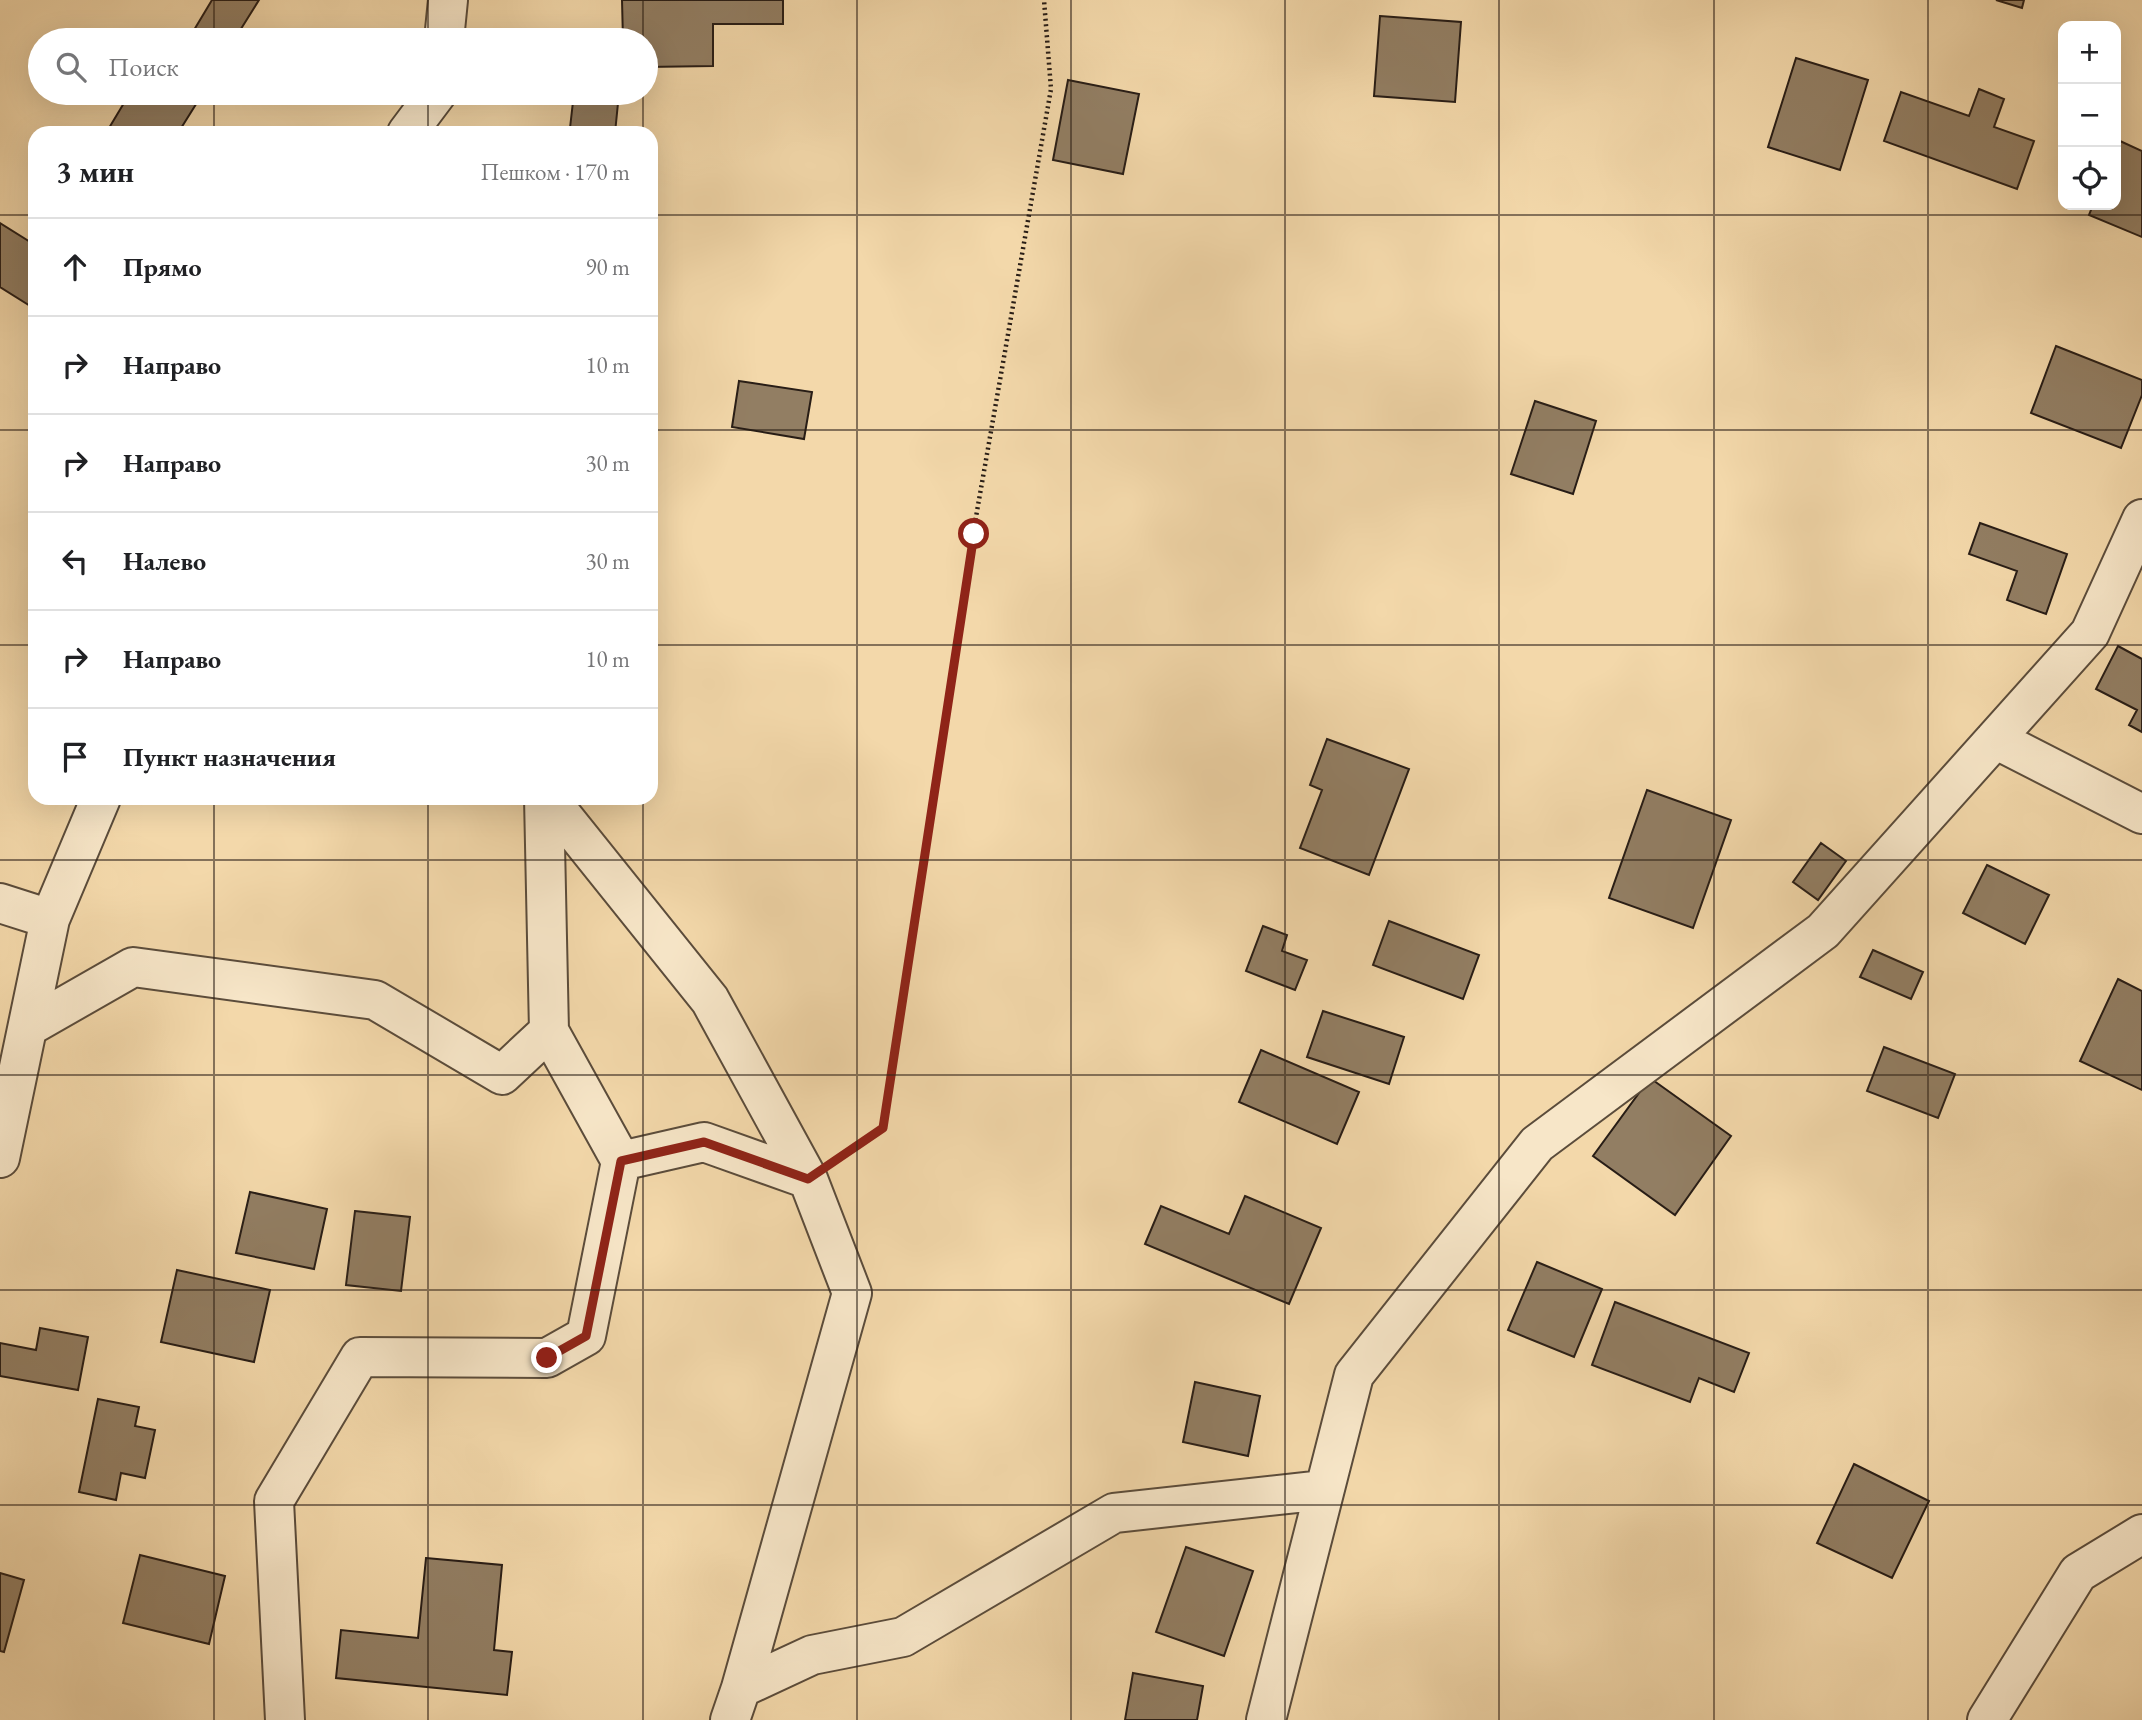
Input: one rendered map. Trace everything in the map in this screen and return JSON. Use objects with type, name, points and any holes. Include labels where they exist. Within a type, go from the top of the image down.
[{"type":"street","points":[[445,28],[448,0]]},
{"type":"street","points":[[412,126],[429,105]]},
{"type":"street","points":[[440,105],[443,126]]},
{"type":"street","points":[[1266,1720],[1354,1375],[1537,1144],[1823,931],[2090,632],[2142,519]]},
{"type":"street","points":[[1995,739],[2142,814]]},
{"type":"street","points":[[0,1158],[50,919],[98,805]]},
{"type":"street","points":[[285,1720],[274,1502],[360,1357],[547,1358],[586,1336],[621,1161],[549,1031],[546,805]]},
{"type":"street","points":[[552,805],[710,1000],[808,1179],[852,1293],[736,1704]]},
{"type":"street","points":[[0,903],[50,919]]},
{"type":"street","points":[[28,1027],[133,967],[375,1000],[502,1075],[549,1031]]},
{"type":"street","points":[[621,1161],[704,1142],[808,1179]]},
{"type":"street","points":[[736,1704],[812,1655],[903,1637],[1114,1513],[1324,1490]]},
{"type":"street","points":[[1987,1720],[2078,1573],[2142,1534]]},
{"type":"path","points":[[808,1179],[883,1128],[974,534],[1051,89],[1044,0]]},
{"type":"building","points":[[212,0],[259,0],[242,28],[195,28]]},
{"type":"building","points":[[622,0],[783,0],[783,24],[713,24],[713,66],[658,67],[658,28],[623,28]]},
{"type":"building","points":[[1996,0],[2024,0],[2022,8]]},
{"type":"building","points":[[1380,16],[1461,22],[1455,102],[1374,96]]},
{"type":"building","points":[[1796,58],[1868,80],[1840,170],[1768,147]]},
{"type":"building","points":[[1068,80],[1139,94],[1123,174],[1053,160]]},
{"type":"building","points":[[1979,89],[2004,99],[1994,127],[2034,141],[2017,189],[1884,141],[1901,92],[1969,116]]},
{"type":"building","points":[[123,105],[196,105],[182,126],[110,126]]},
{"type":"building","points":[[573,105],[618,105],[616,126],[570,126]]},
{"type":"building","points":[[2121,141],[2142,151],[2142,237],[2089,215],[2091,210],[2121,210]]},
{"type":"building","points":[[0,223],[28,241],[28,305],[0,287]]},
{"type":"building","points":[[2056,346],[2142,380],[2142,395],[2121,448],[2031,413]]},
{"type":"building","points":[[739,381],[812,392],[804,439],[732,427]]},
{"type":"building","points":[[1535,401],[1596,421],[1573,494],[1511,474]]},
{"type":"building","points":[[1980,523],[2067,554],[2046,614],[2007,600],[2017,571],[1969,554]]},
{"type":"building","points":[[2118,646],[2142,659],[2142,732],[2129,725],[2137,710],[2096,689]]},
{"type":"building","points":[[1327,739],[1409,769],[1369,875],[1300,848],[1322,790],[1310,785]]},
{"type":"building","points":[[1647,790],[1731,820],[1693,928],[1609,898]]},
{"type":"building","points":[[1821,843],[1846,861],[1818,900],[1793,882]]},
{"type":"building","points":[[1987,865],[2049,895],[2025,944],[1963,913]]},
{"type":"building","points":[[1389,921],[1479,955],[1463,999],[1373,965]]},
{"type":"building","points":[[1263,926],[1287,935],[1282,951],[1307,960],[1295,990],[1246,971]]},
{"type":"building","points":[[1873,950],[1923,972],[1911,999],[1860,977]]},
{"type":"building","points":[[2118,979],[2142,991],[2142,1090],[2080,1061]]},
{"type":"building","points":[[1323,1011],[1404,1037],[1389,1084],[1307,1057]]},
{"type":"building","points":[[1884,1047],[1955,1074],[1938,1118],[1867,1091]]},
{"type":"building","points":[[1261,1050],[1359,1092],[1337,1144],[1239,1102]]},
{"type":"building","points":[[1650,1078],[1731,1136],[1675,1215],[1593,1156]]},
{"type":"building","points":[[250,1192],[327,1209],[314,1269],[236,1253]]},
{"type":"building","points":[[1245,1196],[1321,1228],[1289,1304],[1145,1244],[1161,1206],[1229,1234]]},
{"type":"building","points":[[355,1211],[410,1217],[401,1291],[346,1285]]},
{"type":"building","points":[[1537,1262],[1602,1289],[1574,1357],[1508,1330]]},
{"type":"building","points":[[177,1270],[270,1290],[254,1362],[161,1342]]},
{"type":"building","points":[[1615,1302],[1749,1353],[1734,1392],[1699,1378],[1690,1402],[1592,1365]]},
{"type":"building","points":[[40,1328],[88,1337],[78,1390],[0,1376],[0,1343],[36,1350]]},
{"type":"building","points":[[1195,1382],[1260,1396],[1248,1456],[1183,1442]]},
{"type":"building","points":[[98,1399],[139,1407],[135,1426],[155,1430],[145,1478],[121,1473],[116,1500],[79,1492]]},
{"type":"building","points":[[1854,1464],[1929,1501],[1892,1578],[1817,1543]]},
{"type":"building","points":[[1186,1547],[1253,1571],[1224,1656],[1156,1632]]},
{"type":"building","points":[[140,1555],[225,1576],[209,1644],[123,1623]]},
{"type":"building","points":[[426,1558],[502,1565],[494,1650],[512,1652],[507,1695],[336,1678],[341,1630],[418,1638]]},
{"type":"building","points":[[0,1573],[24,1580],[4,1652],[0,1651]]},
{"type":"building","points":[[1133,1673],[1203,1686],[1197,1720],[1125,1720]]},
{"type":"route","points":[[547,1358],[586,1336],[621,1161],[704,1142],[808,1179],[883,1128],[974,534]]}]
